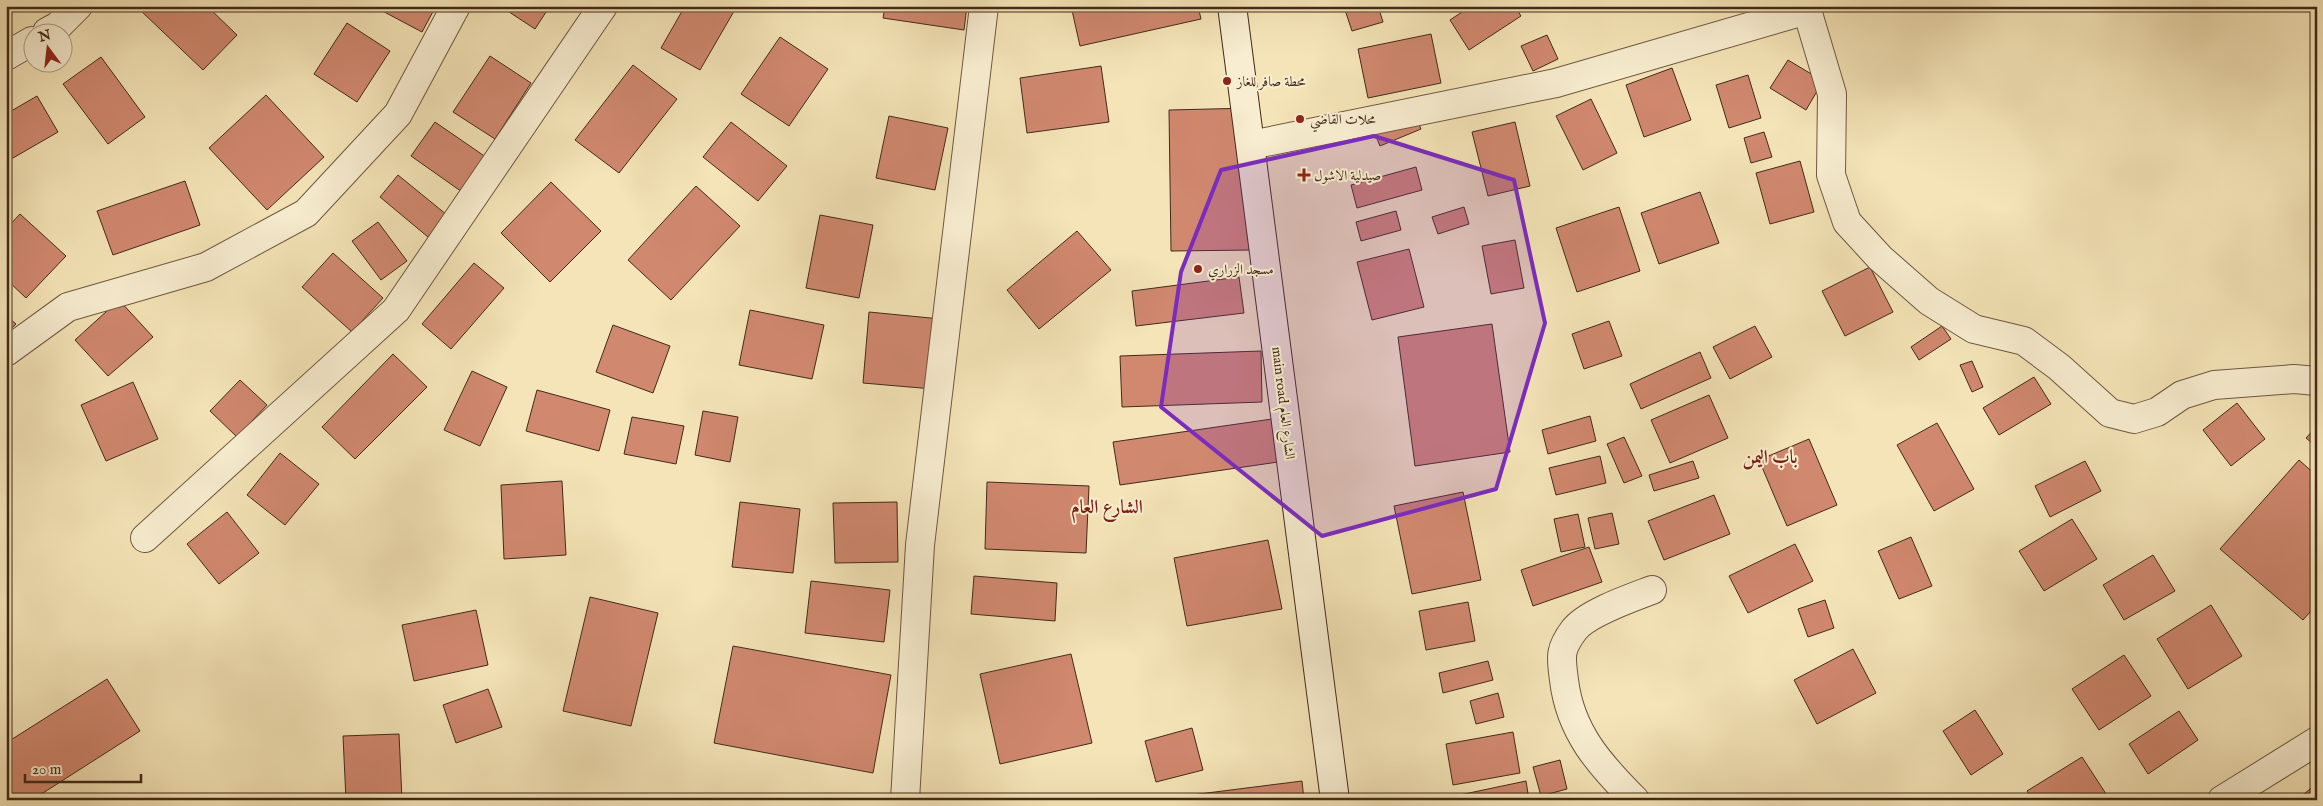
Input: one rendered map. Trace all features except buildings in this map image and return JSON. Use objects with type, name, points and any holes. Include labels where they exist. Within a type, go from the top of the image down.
[{"type":"street","points":[[62,22],[78,6]]},
{"type":"street","points":[[6,352],[68,307],[206,267],[306,213],[398,114],[456,6]]},
{"type":"street","points":[[145,538],[396,310],[604,6]]},
{"type":"street","points":[[906,800],[920,545],[984,6]]},
{"type":"street","name":"main road الشارع العام","points":[[1232,6],[1336,800]]},
{"type":"street","points":[[1250,145],[1556,83],[1808,8],[1832,94],[1831,175],[1847,222],[1880,258],[1929,301],[1974,329],[2024,341],[2059,367],[2110,413],[2134,419],[2157,412],[2182,395],[2214,385],[2294,379],[2317,381]]},
{"type":"street","points":[[6,56],[22,47]]},
{"type":"street","points":[[1635,800],[1607,770],[1574,724],[1565,689],[1561,654],[1575,629],[1607,607],[1652,590]]},
{"type":"street","points":[[2222,800],[2317,741]]},
{"type":"highlighted area","points":[[1374,136],[1514,180],[1545,323],[1496,489],[1322,536],[1161,407],[1181,272],[1221,170]]},
{"type":"place","name":"محطة صافر للغاز","points":[[1227,81]]},
{"type":"place","name":"محلات القاضي","points":[[1300,119]]},
{"type":"place","name":"صيدلية الاشول","points":[[1304,175]]},
{"type":"place","name":"مسجد الزراري","points":[[1198,269]]},
{"type":"district","name":"باب اليمن","points":[[1770,456]]},
{"type":"district","name":"الشارع العام","points":[[1107,506]]}]
